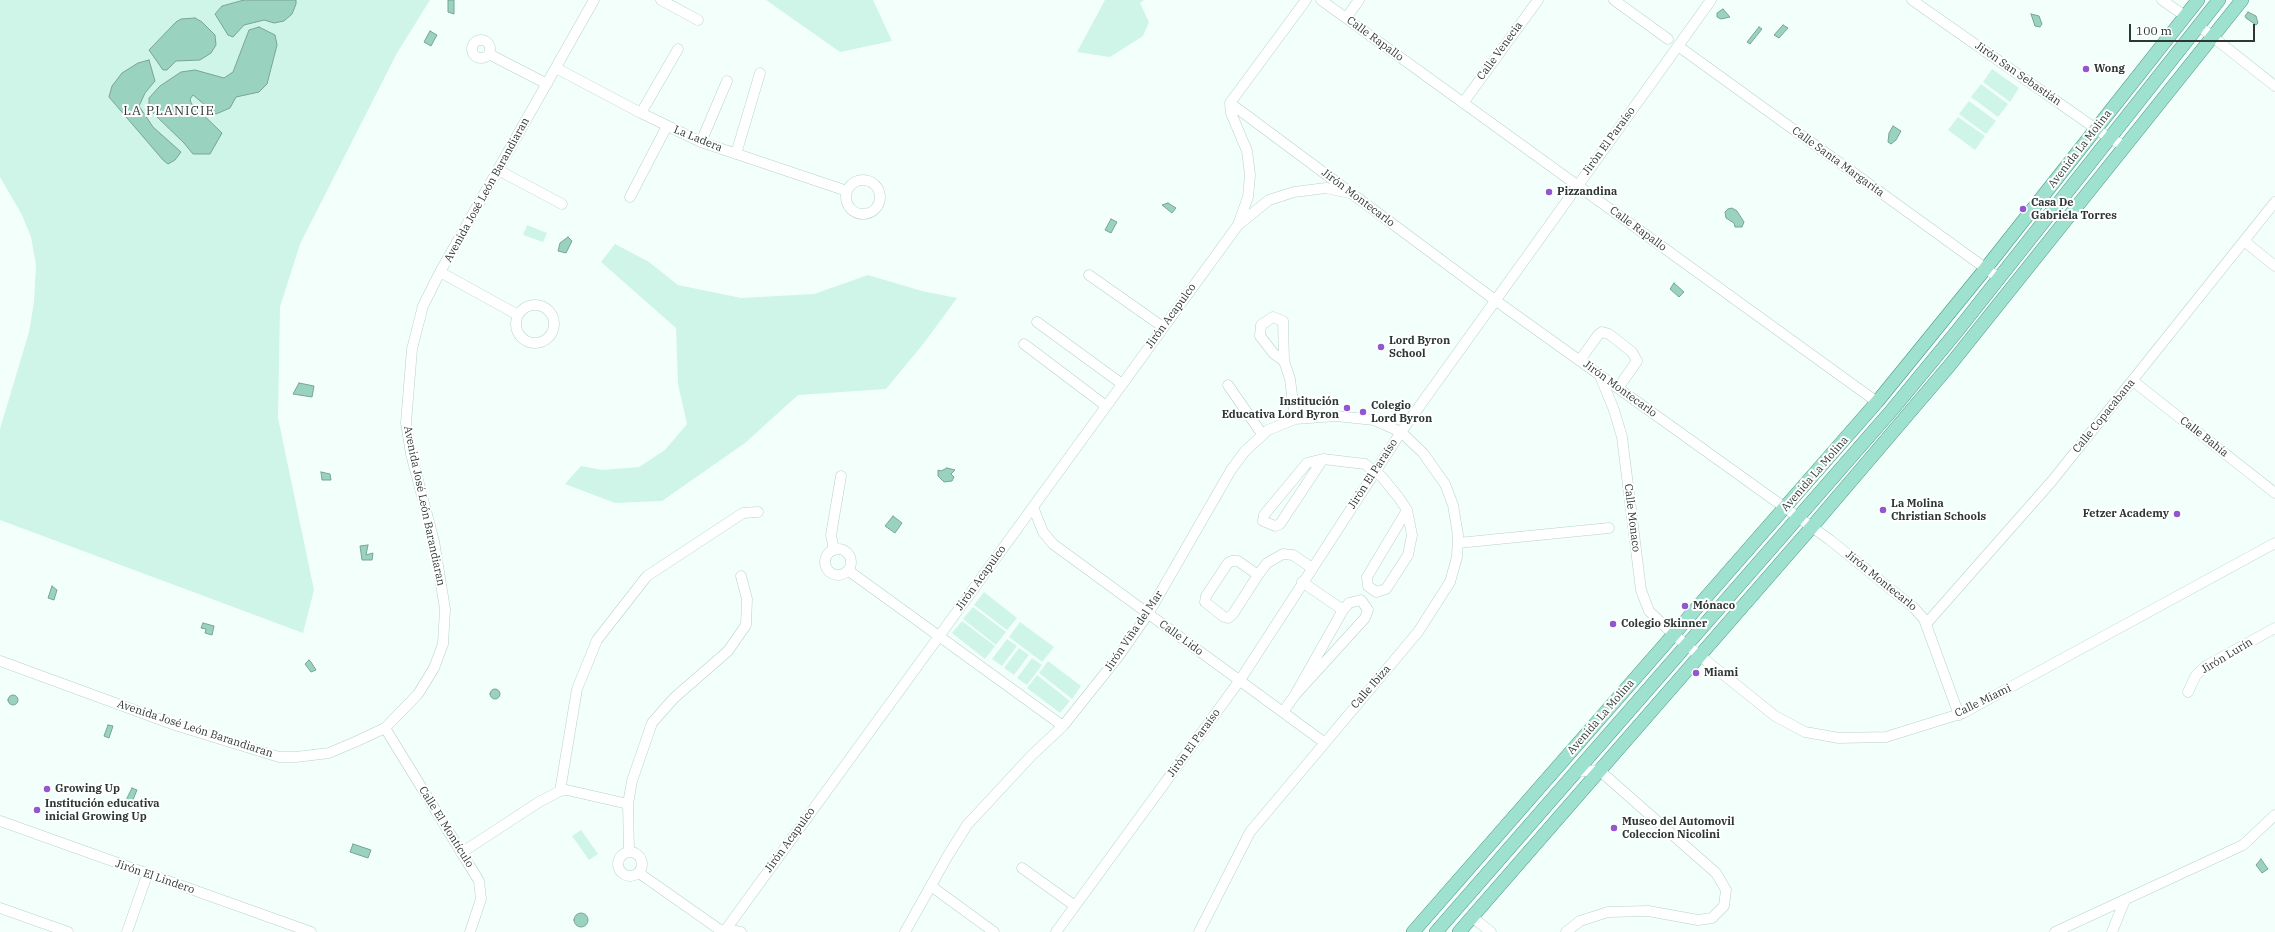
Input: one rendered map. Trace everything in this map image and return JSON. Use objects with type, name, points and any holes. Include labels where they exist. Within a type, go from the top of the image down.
[{"type":"main road","name":"Avenida La Molina","points":[[1413,932],[1877,402],[1986,268],[2198,0]]},
{"type":"main road","points":[[2185,16],[2213,0]]},
{"type":"main road","name":"Avenida La Molina","points":[[1436,932],[1892,410],[1999,278],[2219,0]]},
{"type":"main road","points":[[1459,932],[1811,528],[1950,365],[2242,0]]},
{"type":"main road","points":[[2153,83],[2157,51]]},
{"type":"street","name":"Avenida José León Barandiaran","points":[[0,660],[175,725],[279,757],[296,757],[329,753],[385,728],[418,694],[434,668],[443,644],[444,598],[434,540],[411,454],[406,423],[412,349],[423,306],[440,272],[594,0]]},
{"type":"street","points":[[661,0],[698,20]]},
{"type":"street","points":[[1230,103],[1306,0]]},
{"type":"street","name":"Calle Rapallo","points":[[1321,0],[1877,402]]},
{"type":"street","points":[[1346,18],[1359,0]]},
{"type":"street","name":"Calle Venecia","points":[[1463,103],[1538,0]]},
{"type":"street","points":[[1614,0],[1668,39]]},
{"type":"street","name":"Jiròn El Paraíso","points":[[1056,932],[1240,680],[1302,582],[1401,432],[1711,0]]},
{"type":"street","name":"Jirón San Sebastián","points":[[1912,0],[2097,128],[2109,138],[2125,146]]},
{"type":"street","points":[[2162,0],[2185,16]]},
{"type":"street","points":[[2199,26],[2275,86]]},
{"type":"street","name":"Calle Santa Margarita","points":[[1678,46],[1999,278]]},
{"type":"street","points":[[641,114],[678,50]]},
{"type":"street","points":[[489,54],[547,84]]},
{"type":"street","name":"La Ladera","points":[[556,68],[641,114],[701,142],[847,191]]},
{"type":"street","points":[[736,154],[760,73]]},
{"type":"street","points":[[701,142],[727,81]]},
{"type":"street","name":"Jirón Montecarlo","points":[[1230,103],[1495,300],[1784,509],[1830,540],[1914,608],[1926,624],[1959,715]]},
{"type":"street","name":"Jirón Acapulco","points":[[1230,103],[1231,113],[1247,151],[1250,175],[1248,197],[1238,225]]},
{"type":"street","points":[[630,197],[667,126]]},
{"type":"street","points":[[498,170],[562,204]]},
{"type":"street","name":"Jirón Acapulco","points":[[724,931],[1238,225],[1269,200],[1294,192],[1326,188],[1353,194]]},
{"type":"street","name":"Calle Copacabana","points":[[1926,624],[2052,481],[2275,202]]},
{"type":"street","points":[[2244,241],[2275,266]]},
{"type":"street","points":[[440,272],[518,315]]},
{"type":"street","points":[[1089,275],[1163,327]]},
{"type":"street","points":[[1036,322],[1122,384]]},
{"type":"street","points":[[1580,360],[1598,335],[1602,332],[1609,334],[1632,352],[1637,361],[1618,388]]},
{"type":"street","points":[[1024,344],[1106,406]]},
{"type":"street","points":[[1284,362],[1290,379],[1295,419]]},
{"type":"street","name":"Calle Monaco","points":[[1600,376],[1614,410],[1622,438],[1642,597],[1653,617],[1687,645]]},
{"type":"street","name":"Calle Bahía","points":[[2133,381],[2275,493]]},
{"type":"street","points":[[1228,385],[1262,434]]},
{"type":"street","name":"Jirón Viña del Mar","points":[[905,932],[967,825],[1032,755],[1063,726],[1118,658],[1148,614],[1231,470],[1245,451],[1262,434],[1295,419],[1336,416],[1374,420],[1401,432]]},
{"type":"street","name":"Calle Ibiza","points":[[1199,932],[1250,832],[1418,632],[1450,582],[1458,557],[1454,505],[1445,484],[1423,453],[1401,432]]},
{"type":"street","points":[[1324,459],[1280,524],[1275,526],[1263,520],[1264,515],[1307,463],[1324,459],[1365,464],[1375,471],[1399,498],[1406,510],[1412,535],[1408,555],[1386,588],[1376,592],[1368,586],[1367,577],[1406,510]]},
{"type":"street","points":[[834,550],[832,535],[841,476]]},
{"type":"street","name":"Calle Lido","points":[[1033,507],[1041,528],[1048,540],[1325,743]]},
{"type":"street","points":[[560,791],[577,689],[597,640],[647,576],[743,513],[758,512]]},
{"type":"street","points":[[1458,543],[1609,528]]},
{"type":"street","name":"Calle Miami","points":[[1687,645],[1775,716],[1805,732],[1839,738],[1886,737],[1959,715],[2275,543]]},
{"type":"street","points":[[834,550],[843,550],[849,555],[852,563],[849,571],[838,576],[828,570],[826,558],[834,550]]},
{"type":"street","points":[[1258,575],[1238,562],[1232,561],[1228,563],[1206,596],[1205,602],[1224,617],[1228,618],[1233,614],[1258,575],[1268,563],[1282,554],[1293,555],[1312,568]]},
{"type":"street","points":[[849,571],[1063,726]]},
{"type":"street","points":[[629,852],[628,804],[632,781],[652,723],[674,698],[728,651],[746,625],[747,599],[741,576]]},
{"type":"street","points":[[1302,582],[1343,610]]},
{"type":"street","points":[[1283,712],[1295,696],[1365,618],[1368,610],[1365,603],[1361,600],[1355,600],[1343,610],[1295,696]]},
{"type":"street","name":"Jirón Lurín","points":[[2188,692],[2196,675],[2206,666],[2275,628]]},
{"type":"street","points":[[0,670],[20,668]]},
{"type":"street","name":"Calle El Montículo","points":[[385,728],[479,881],[481,890],[480,903],[470,932]]},
{"type":"street","points":[[1566,932],[1580,921],[1608,912],[1648,911],[1698,920],[1712,918],[1724,906],[1726,890],[1716,873],[1599,770],[1576,772]]},
{"type":"street","points":[[461,853],[539,802],[560,791],[567,790],[628,804]]},
{"type":"street","points":[[2055,932],[2243,845],[2275,815]]},
{"type":"street","name":"Jirón El Lindero","points":[[0,821],[147,875],[311,932]]},
{"type":"street","points":[[629,852],[638,855],[642,864],[639,873],[635,876],[626,876],[619,870],[618,860],[621,856],[629,852]]},
{"type":"street","points":[[1022,868],[1075,906]]},
{"type":"street","points":[[639,873],[724,931],[741,932]]},
{"type":"street","points":[[127,932],[147,875]]},
{"type":"street","points":[[931,886],[994,932]]},
{"type":"street","points":[[2112,932],[2125,900]]},
{"type":"street","points":[[0,908],[68,932]]},
{"type":"street","points":[[1472,917],[1491,932]]},
{"type":"shaded area","points":[[0,0],[430,0],[397,53],[300,244],[280,307],[278,418],[314,590],[303,633],[0,520],[0,429],[29,332],[34,302],[36,265],[31,237],[22,215],[0,177]]},
{"type":"shaded area","points":[[244,0],[296,0],[296,4],[292,14],[284,21],[274,23],[264,20],[244,25],[233,37],[228,35],[215,14],[222,6]]},
{"type":"shaded area","points":[[448,0],[454,0],[454,14],[448,12]]},
{"type":"shaded area","points":[[766,0],[873,0],[892,41],[840,52]]},
{"type":"shaded area","points":[[1105,0],[1144,0],[1140,3],[1149,22],[1143,36],[1110,57],[1077,52]]},
{"type":"shaded area","points":[[1723,9],[1730,17],[1721,19],[1717,17],[1717,13]]},
{"type":"shaded area","points":[[2248,12],[2256,16],[2258,23],[2256,25],[2246,18],[2245,16]]},
{"type":"shaded area","points":[[2031,14],[2039,16],[2042,24],[2040,27],[2035,26]]},
{"type":"shaded area","points":[[195,18],[202,22],[215,35],[216,45],[211,53],[200,60],[176,61],[167,70],[163,70],[149,50],[176,22],[181,19]]},
{"type":"shaded area","points":[[1783,25],[1788,28],[1779,38],[1774,35]]},
{"type":"shaded area","points":[[259,27],[275,35],[277,45],[267,84],[259,92],[236,97],[230,108],[216,114],[193,95],[190,99],[191,103],[222,133],[210,154],[193,154],[184,143],[154,114],[149,107],[149,98],[160,86],[181,72],[195,70],[224,78],[233,72],[249,30]]},
{"type":"shaded area","points":[[1759,27],[1762,29],[1750,44],[1747,42]]},
{"type":"shaded area","points":[[430,31],[437,35],[431,46],[424,42]]},
{"type":"shaded area","points":[[149,60],[155,81],[145,93],[139,106],[153,127],[181,152],[175,160],[168,164],[109,97],[112,86],[122,73],[138,63]]},
{"type":"shaded area","points":[[1992,69],[2019,88],[2010,102],[1983,82]]},
{"type":"shaded area","points":[[1981,84],[2008,104],[1998,117],[1971,97]]},
{"type":"shaded area","points":[[1969,101],[1996,121],[1986,134],[1959,114]]},
{"type":"shaded area","points":[[1958,117],[1985,136],[1975,150],[1948,130]]},
{"type":"shaded area","points":[[1893,126],[1901,131],[1896,140],[1891,144],[1888,142],[1889,133]]},
{"type":"shaded area","points":[[1168,203],[1176,208],[1172,213],[1162,205]]},
{"type":"shaded area","points":[[1732,208],[1737,211],[1744,222],[1742,227],[1735,227],[1734,223],[1726,218],[1725,212]]},
{"type":"shaded area","points":[[1111,219],[1117,222],[1111,233],[1105,230]]},
{"type":"shaded area","points":[[527,225],[547,233],[543,242],[523,235]]},
{"type":"shaded area","points":[[568,237],[572,241],[566,253],[558,251],[560,243]]},
{"type":"shaded area","points":[[615,244],[649,262],[678,285],[741,298],[814,294],[868,275],[922,291],[957,298],[924,343],[886,389],[798,395],[745,443],[662,501],[615,503],[565,484],[581,466],[602,470],[639,467],[665,450],[687,424],[678,384],[676,328],[601,262]]},
{"type":"shaded area","points":[[1674,283],[1684,292],[1679,297],[1670,289]]},
{"type":"shaded area","points":[[299,383],[314,386],[312,397],[293,394]]},
{"type":"shaded area","points":[[947,468],[955,470],[951,474],[954,477],[952,481],[944,482],[938,476],[938,470],[941,471]]},
{"type":"shaded area","points":[[321,472],[330,474],[331,480],[322,480]]},
{"type":"shaded area","points":[[893,516],[902,523],[895,533],[885,526]]},
{"type":"shaded area","points":[[368,545],[366,555],[373,553],[372,560],[362,560],[360,546]]},
{"type":"shaded area","points":[[52,586],[57,590],[54,600],[48,598]]},
{"type":"shaded area","points":[[984,592],[1017,618],[1007,630],[974,605]]},
{"type":"shaded area","points":[[973,607],[1006,632],[996,645],[963,619]]},
{"type":"shaded area","points":[[962,621],[995,646],[985,659],[952,633]]},
{"type":"shaded area","points":[[1020,622],[1054,647],[1042,662],[1009,637]]},
{"type":"shaded area","points":[[203,623],[214,626],[212,635],[205,633],[206,629],[201,628]]},
{"type":"shaded area","points":[[1007,639],[1017,646],[1002,666],[992,659]]},
{"type":"shaded area","points":[[1019,648],[1029,655],[1014,675],[1004,668]]},
{"type":"shaded area","points":[[1032,658],[1042,665],[1027,685],[1017,678]]},
{"type":"shaded area","points":[[309,660],[316,670],[311,672],[305,664]]},
{"type":"shaded area","points":[[1048,661],[1081,686],[1072,699],[1039,673]]},
{"type":"shaded area","points":[[1037,675],[1070,701],[1060,713],[1027,688]]},
{"type":"shaded area","points":[[493,689],[497,689],[499,690],[499,698],[493,699],[490,696],[490,692]]},
{"type":"shaded area","points":[[11,695],[15,695],[18,700],[15,705],[11,705],[8,702],[8,698]]},
{"type":"shaded area","points":[[108,725],[113,726],[109,738],[104,736]]},
{"type":"shaded area","points":[[132,788],[137,790],[132,802],[126,800]]},
{"type":"shaded area","points":[[581,830],[598,854],[589,860],[572,836]]},
{"type":"shaded area","points":[[353,844],[371,850],[368,858],[350,852]]},
{"type":"shaded area","points":[[2261,859],[2268,869],[2262,873],[2256,865]]},
{"type":"shaded area","points":[[581,913],[586,915],[588,920],[586,925],[581,927],[576,925],[574,920],[576,915]]},
{"type":"place","name":"Wong","points":[[2086,69]]},
{"type":"place","name":"Pizzandina","points":[[1549,192]]},
{"type":"place","name":"Casa De Gabriela Torres","points":[[2023,209]]},
{"type":"place","name":"Lord Byron School","points":[[1381,347]]},
{"type":"place","name":"Institución Educativa Lord Byron","points":[[1347,408]]},
{"type":"place","name":"Colegio Lord Byron","points":[[1363,412]]},
{"type":"place","name":"La Molina Christian Schools","points":[[1883,510]]},
{"type":"place","name":"Fetzer Academy","points":[[2177,514]]},
{"type":"place","name":"Mónaco","points":[[1685,606]]},
{"type":"place","name":"Colegio Skinner","points":[[1613,624]]},
{"type":"place","name":"Miami","points":[[1696,673]]},
{"type":"place","name":"Growing Up","points":[[47,789]]},
{"type":"place","name":"Institución educativa inicial Growing Up","points":[[37,810]]},
{"type":"place","name":"Museo del Automovil Coleccion Nicolini","points":[[1614,828]]},
{"type":"district","name":"LA PLANICIE","points":[[169,111]]}]
